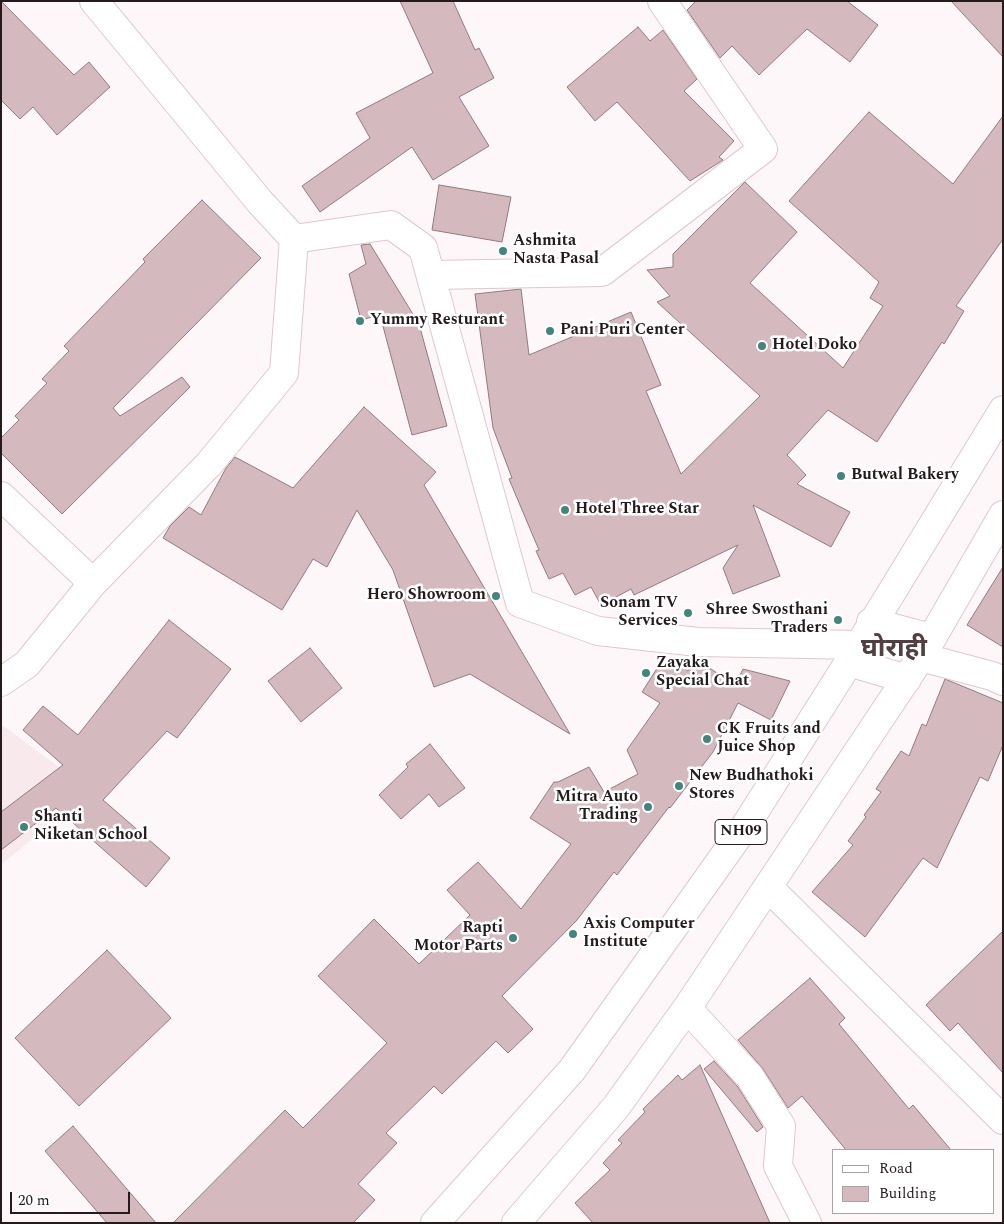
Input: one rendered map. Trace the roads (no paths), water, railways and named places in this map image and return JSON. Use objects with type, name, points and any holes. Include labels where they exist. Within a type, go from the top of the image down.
[{"type":"street","points":[[1,682],[27,664],[93,582],[209,464],[284,373],[294,239],[260,202],[94,1]]},
{"type":"street","points":[[431,275],[602,272],[764,149],[662,1]]},
{"type":"street","points":[[294,239],[391,225],[423,248],[520,603],[598,631],[698,642],[860,643],[992,676],[1003,681]]},
{"type":"street","name":"NH09","points":[[435,1223],[572,1070],[746,825],[1003,410]]},
{"type":"street","points":[[1,496],[93,582]]},
{"type":"street","name":"NH09","points":[[516,1223],[616,1107],[687,1008],[920,658],[1003,515]]},
{"type":"street","points":[[860,643],[920,658]]},
{"type":"street","points":[[768,887],[1003,1120]]},
{"type":"street","points":[[687,1008],[750,1077],[781,1126],[778,1166],[807,1223]]},
{"type":"place","name":"Ashmita Nasta Pasal","points":[[503,251]]},
{"type":"place","name":"Yummy Resturant","points":[[360,321]]},
{"type":"place","name":"Pani Puri Center","points":[[550,331]]},
{"type":"place","name":"Hotel Doko","points":[[762,346]]},
{"type":"place","name":"Butwal Bakery","points":[[841,476]]},
{"type":"place","name":"Hotel Three Star","points":[[565,510]]},
{"type":"place","name":"Hero Showroom","points":[[496,596]]},
{"type":"place","name":"Sonam TV Services","points":[[688,613]]},
{"type":"place","name":"Shree Swosthani Traders","points":[[838,620]]},
{"type":"place","name":"Zayaka Special Chat","points":[[646,673]]},
{"type":"place","name":"CK Fruits and Juice Shop","points":[[707,739]]},
{"type":"place","name":"New Budhathoki Stores","points":[[679,786]]},
{"type":"place","name":"Mitra Auto Trading","points":[[648,807]]},
{"type":"place","name":"Shanti Niketan School","points":[[24,827]]},
{"type":"place","name":"Axis Computer Institute","points":[[573,934]]},
{"type":"place","name":"Rapti Motor Parts","points":[[513,938]]},
{"type":"district","name":"घोराही","points":[[894,651]]}]
